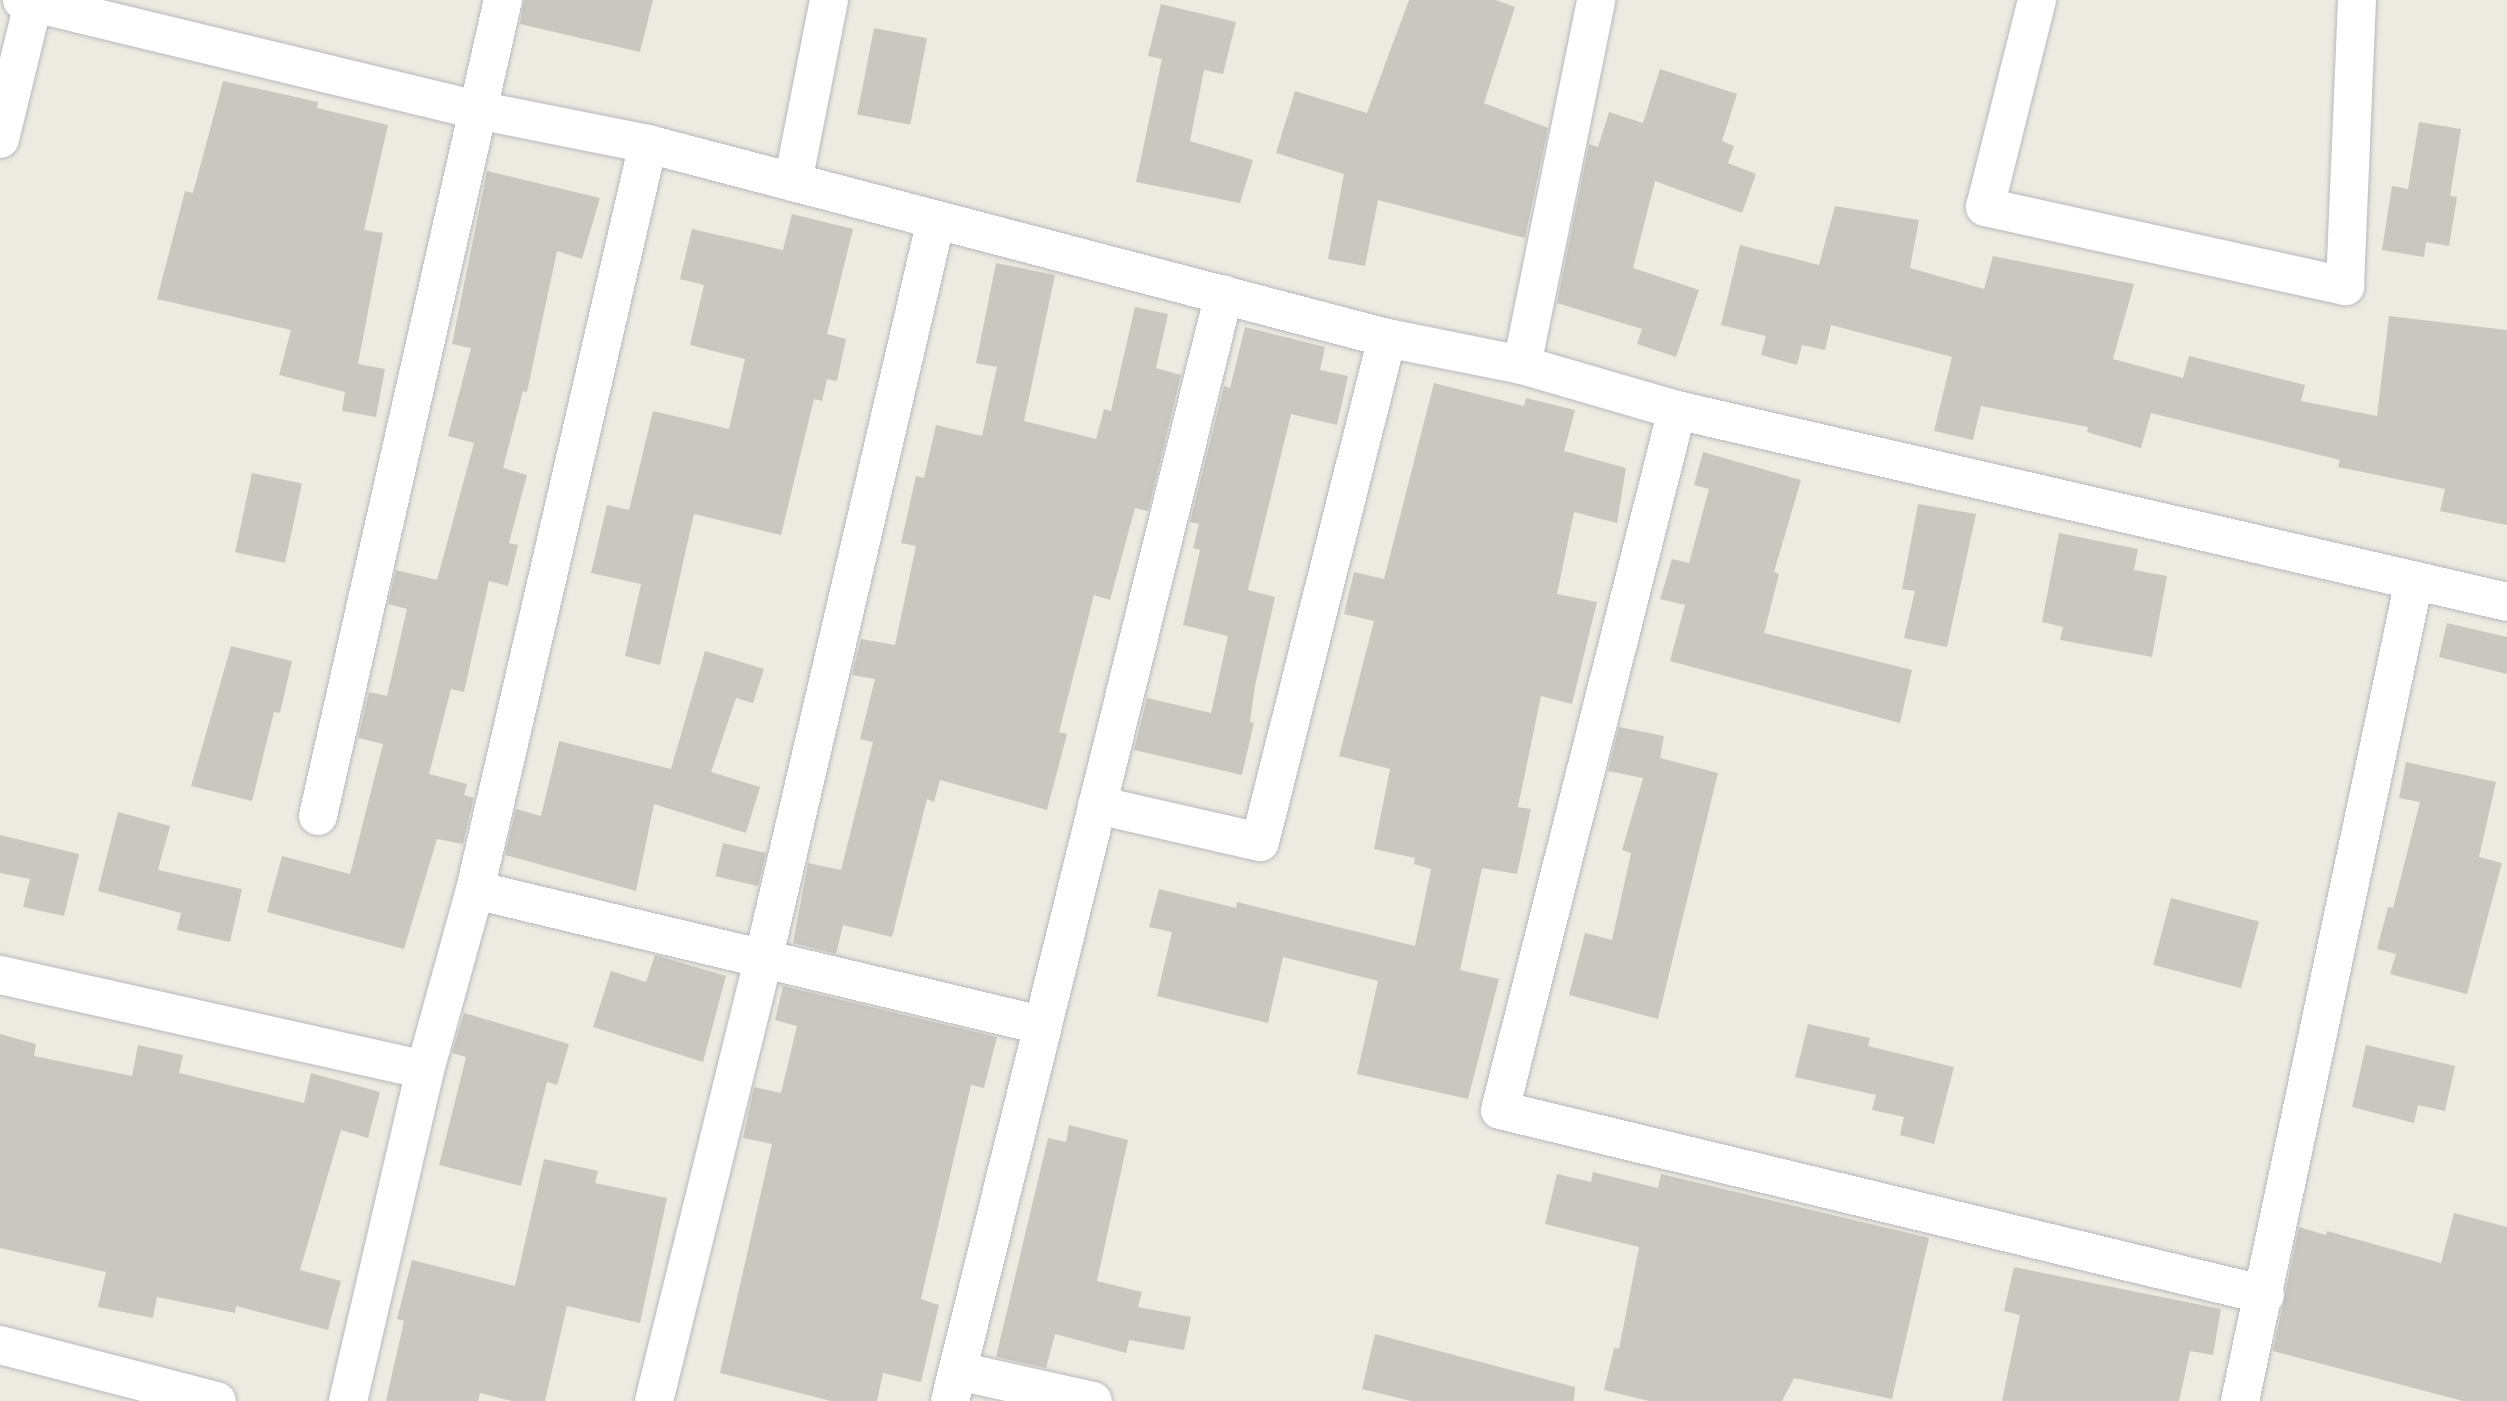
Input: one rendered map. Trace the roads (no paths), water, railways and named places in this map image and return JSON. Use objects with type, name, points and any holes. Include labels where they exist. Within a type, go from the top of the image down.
[{"type":"street","points":[[318,816],[503,0]]},
{"type":"street","points":[[793,182],[829,0]]},
{"type":"street","points":[[1522,365],[1596,0]]},
{"type":"street","points":[[2036,0],[1985,207],[2345,285],[2357,0]]},
{"type":"street","points":[[0,139],[30,1],[478,110],[648,144],[1387,338],[1522,365],[1677,410],[2507,602]]},
{"type":"street","points":[[348,1401],[425,1070],[475,890],[648,144]]},
{"type":"street","points":[[654,1401],[764,957],[936,220]]},
{"type":"street","points":[[1093,1401],[954,1386],[1041,1025],[1224,294]]},
{"type":"street","points":[[1097,806],[1260,842],[1387,338]]},
{"type":"street","points":[[1677,410],[1500,1110],[2264,1295]]},
{"type":"street","points":[[2240,1401],[2414,581]]},
{"type":"street","points":[[475,890],[1041,1025]]},
{"type":"street","points":[[0,975],[425,1070]]},
{"type":"street","points":[[0,1345],[217,1401]]}]
